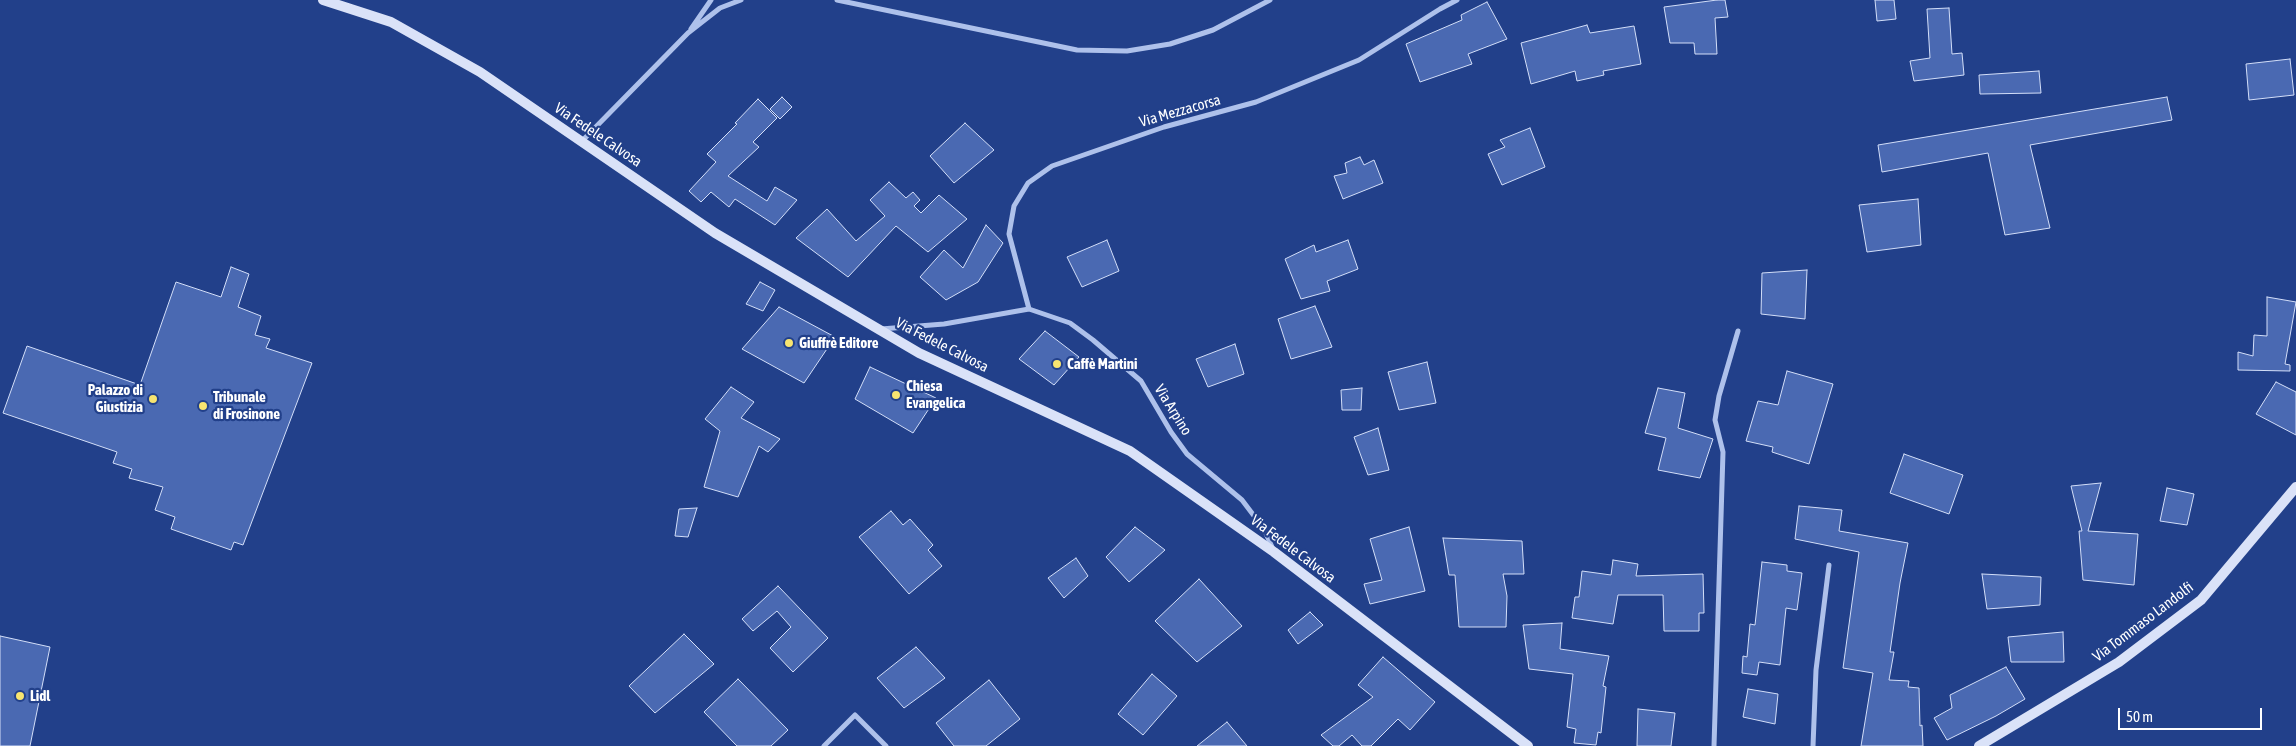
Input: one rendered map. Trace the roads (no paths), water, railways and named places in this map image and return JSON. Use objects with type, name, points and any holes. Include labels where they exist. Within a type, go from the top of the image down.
[{"type":"street","name":"Via Fedele Calvosa","points":[[323,0],[391,22],[480,72],[715,233],[919,353],[1130,450],[1274,552],[1528,746]]},
{"type":"street","points":[[688,33],[711,0]]},
{"type":"street","points":[[581,142],[688,33],[720,8],[741,0]]},
{"type":"street","points":[[837,0],[1077,50],[1127,51],[1170,44],[1213,30],[1270,0]]},
{"type":"street","name":"Via Mezzacorsa","points":[[1029,309],[1009,234],[1014,206],[1028,183],[1052,166],[1164,127],[1256,102],[1359,60],[1457,0]]},
{"type":"street","points":[[878,329],[944,324],[1029,309]]},
{"type":"street","name":"Via Arpino","points":[[1029,309],[1070,324],[1120,362],[1141,381],[1171,432],[1187,454],[1242,500],[1264,528],[1274,552]]},
{"type":"street","points":[[1714,746],[1723,452],[1715,420],[1719,396],[1738,331]]},
{"type":"street","name":"Via Tommaso Landolfi","points":[[1979,746],[2119,662],[2201,600],[2296,487]]},
{"type":"street","points":[[1812,746],[1816,670],[1828,565]]},
{"type":"street","points":[[824,746],[855,714],[886,746]]},
{"type":"place","name":"Giuffrè Editore","points":[[789,343]]},
{"type":"place","name":"Caffè Martini","points":[[1057,364]]},
{"type":"place","name":"Chiesa Evangelica","points":[[896,395]]},
{"type":"place","name":"Palazzo di Giustizia","points":[[153,399]]},
{"type":"place","name":"Tribunale di Frosinone","points":[[203,406]]},
{"type":"place","name":"Lidl","points":[[20,696]]}]
